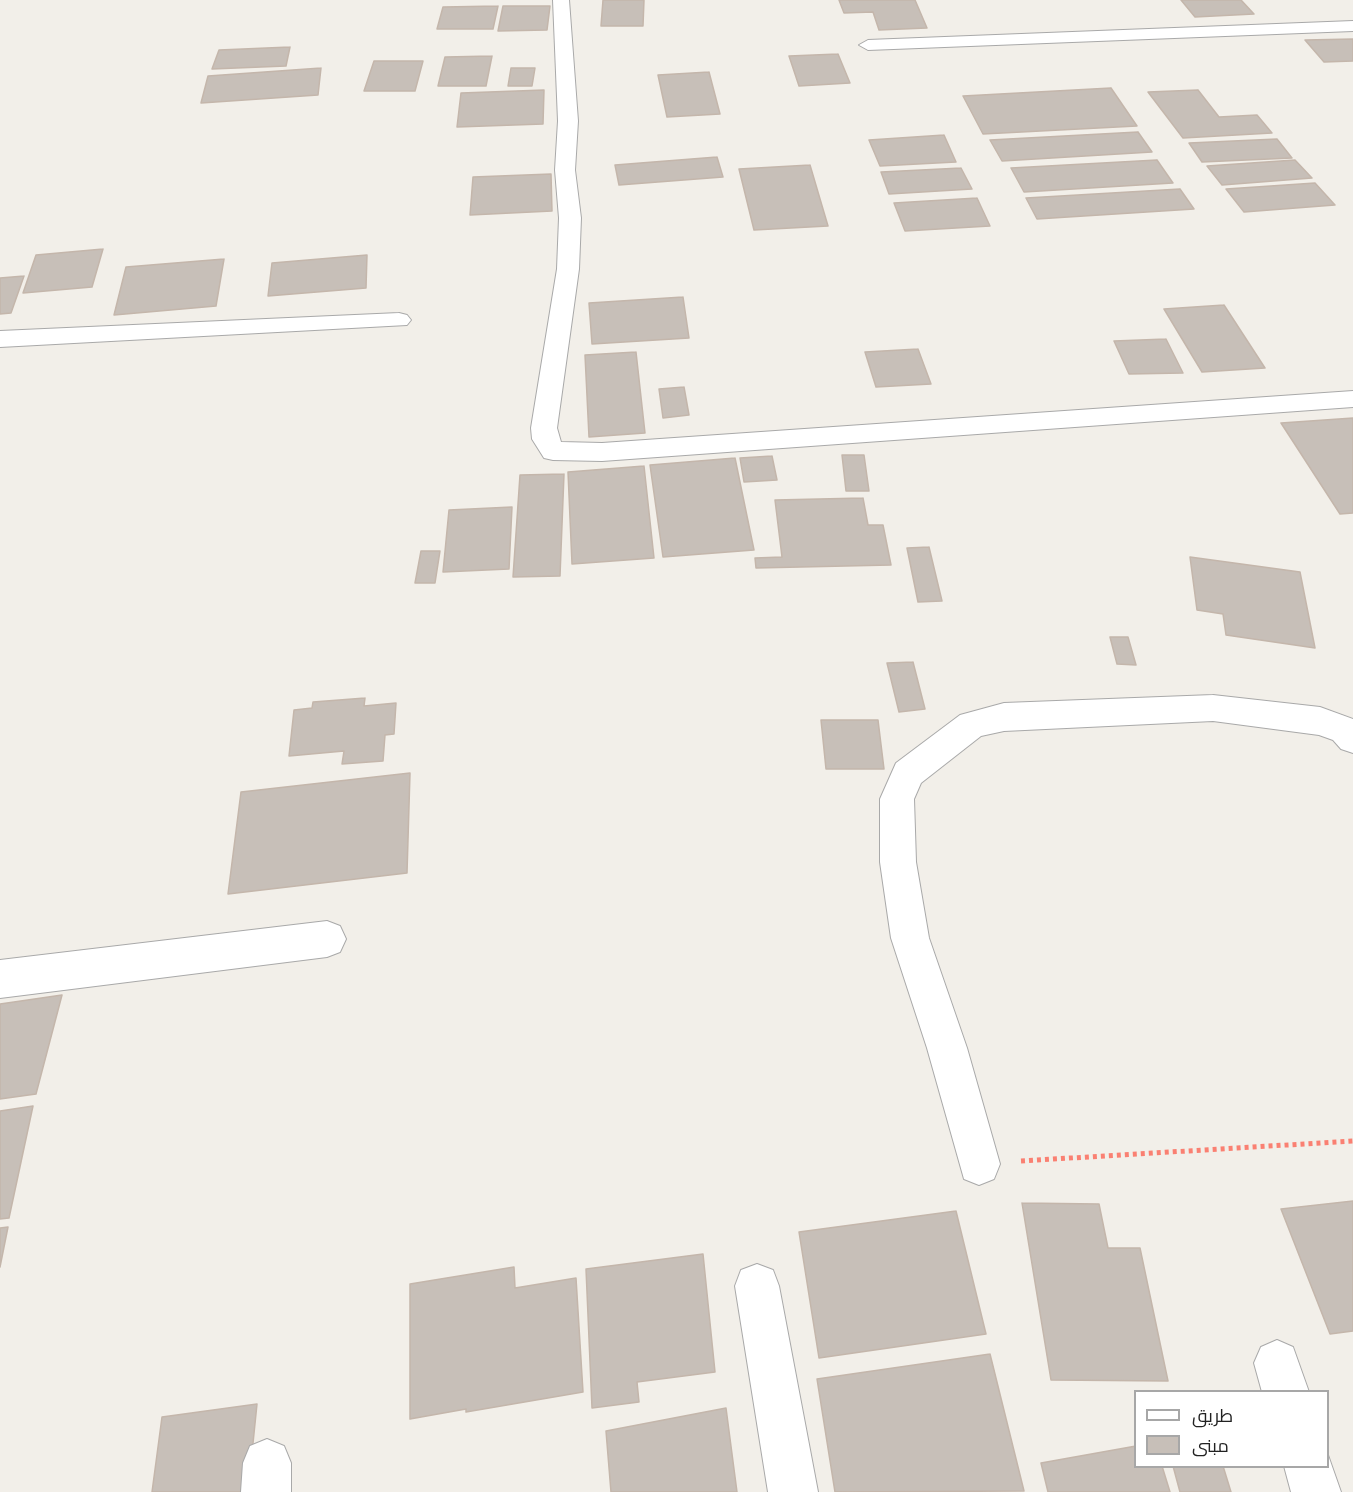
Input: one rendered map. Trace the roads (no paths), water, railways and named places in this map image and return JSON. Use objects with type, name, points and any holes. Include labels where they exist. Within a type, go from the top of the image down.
[{"type":"street","points":[[561,0],[568,121],[565,170],[570,218],[568,269],[544,428],[545,439],[553,451],[614,452],[1353,399]]},
{"type":"street","points":[[868,45],[1353,26]]},
{"type":"street","points":[[0,339],[399,320]]},
{"type":"street","points":[[979,1164],[947,1048],[910,938],[898,862],[897,799],[908,773],[972,725],[1014,716],[1213,708],[1320,721],[1345,730],[1353,739]]},
{"type":"street","points":[[0,979],[327,939]]},
{"type":"street","points":[[758,1286],[794,1492]]},
{"type":"street","points":[[1308,1468],[1316,1492]]}]
